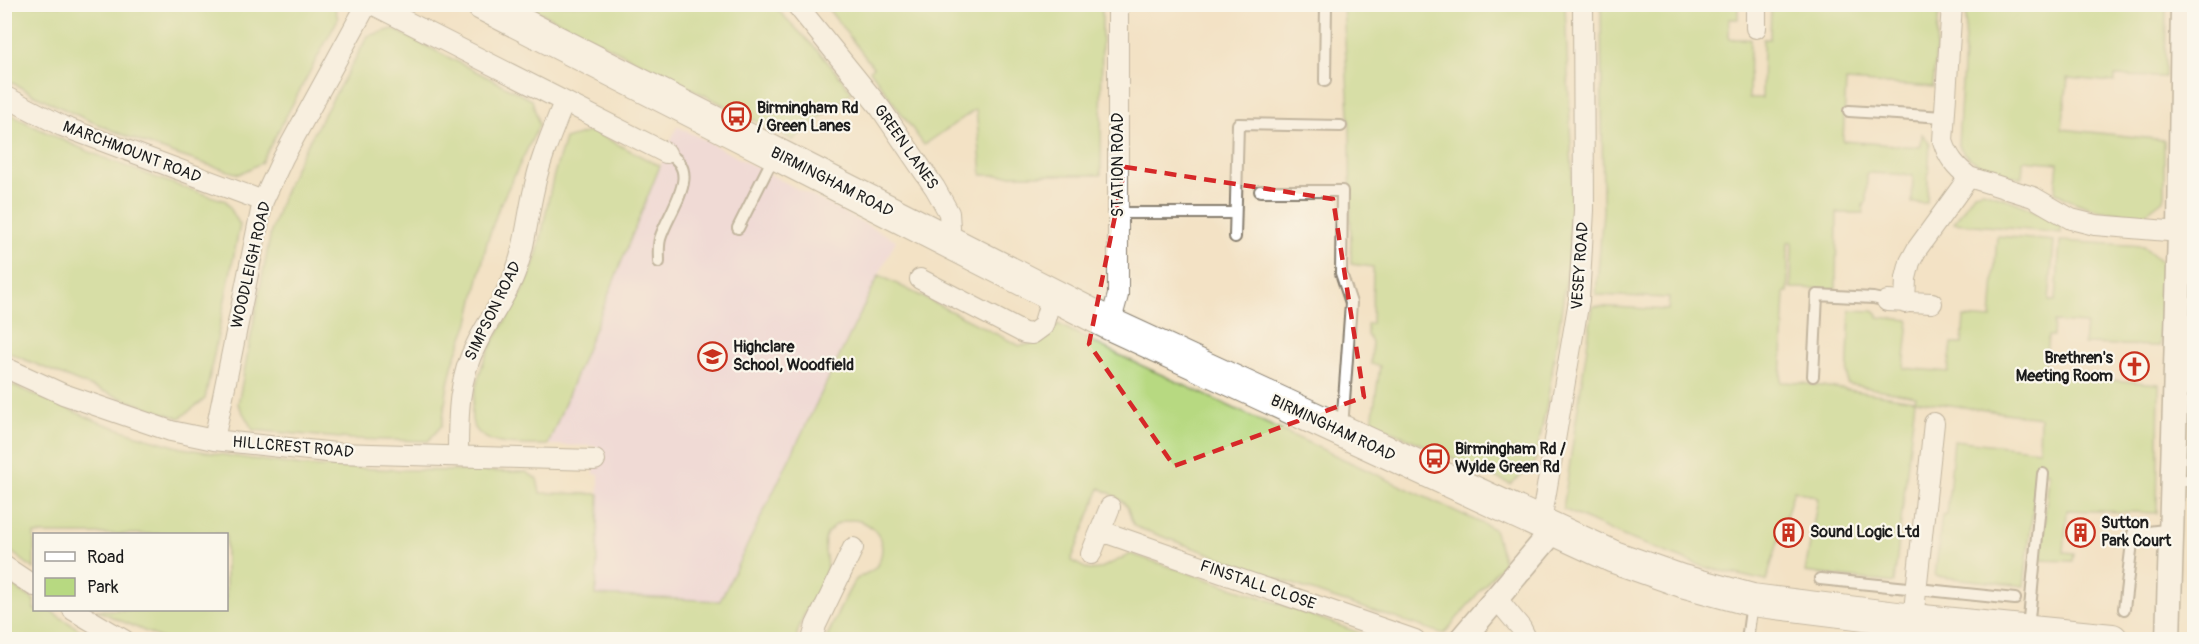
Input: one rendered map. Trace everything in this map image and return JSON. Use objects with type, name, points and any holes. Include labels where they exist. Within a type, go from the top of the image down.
[{"type":"main road","name":"BIRMINGHAM ROAD","points":[[482,4],[1110,324],[1614,557],[1682,581],[1752,600],[1914,605],[1993,634],[2027,631],[2109,639]]},
{"type":"street","name":"WOODLEIGH ROAD","points":[[214,440],[263,201],[283,158],[367,4]]},
{"type":"street","points":[[372,4],[666,153]]},
{"type":"street","name":"GREEN LANES","points":[[796,4],[881,109],[930,180],[949,213],[950,228],[945,241]]},
{"type":"street","name":"STATION ROAD","points":[[1110,324],[1118,295],[1118,4]]},
{"type":"street","name":"VESEY ROAD","points":[[1546,526],[1543,510],[1579,300],[1584,210],[1583,4]]},
{"type":"street","points":[[1756,4],[1756,28]]},
{"type":"street","points":[[1952,4],[1943,141],[1947,154],[1956,167],[1969,177],[2033,197],[2071,219],[2095,225],[2180,232]]},
{"type":"street","points":[[2168,639],[2172,529],[2184,480],[2180,232],[2183,4]]},
{"type":"street","name":"MARCHMOUNT ROAD","points":[[4,96],[84,135],[263,201]]},
{"type":"street","name":"SIMPSON ROAD","points":[[458,455],[458,414],[467,367],[476,343],[513,278],[527,234],[534,189],[541,163],[564,102]]},
{"type":"street","points":[[1932,303],[1896,302],[1910,262],[1969,177]]},
{"type":"street","points":[[920,279],[1024,333],[1032,334],[1043,326],[1052,295]]},
{"type":"street","name":"HILLCREST ROAD","points":[[4,367],[63,394],[171,431],[214,440],[336,453],[595,460]]},
{"type":"street","points":[[1914,605],[1924,460],[1934,423]]},
{"type":"street","points":[[1091,554],[1110,507]]},
{"type":"street","points":[[1461,639],[1496,598],[1546,526]]},
{"type":"street","name":"FINSTALL CLOSE","points":[[1101,531],[1415,639]]},
{"type":"street","points":[[812,639],[816,625],[853,548]]},
{"type":"street","points":[[4,566],[33,585]]},
{"type":"street","points":[[1496,598],[1521,628],[1527,639]]},
{"type":"street","points":[[76,611],[124,639]]},
{"type":"lane","points":[[1325,81],[1326,4]]},
{"type":"lane","points":[[1849,111],[1944,117]]},
{"type":"lane","points":[[1235,237],[1238,124],[1341,126]]},
{"type":"lane","points":[[659,262],[660,239],[684,184],[685,172],[675,157],[666,153]]},
{"type":"lane","points":[[738,228],[776,154]]},
{"type":"lane","points":[[1260,191],[1342,191],[1341,273],[1351,303],[1342,432]]},
{"type":"lane","points":[[1118,213],[1235,213]]},
{"type":"lane","points":[[1813,376],[1817,295],[1873,298],[1896,302]]},
{"type":"lane","points":[[2027,631],[2043,474]]},
{"type":"lane","points":[[2124,609],[2133,534],[2172,529]]},
{"type":"lane","points":[[1820,579],[1914,605],[2015,599]]},
{"type":"lane","points":[[1747,639],[1752,600]]},
{"type":"highlighted area","points":[[1125,167],[1333,199],[1364,397],[1174,466],[1089,344]]},
{"type":"shaded area","name":"Highclare School, Woodfield","points":[[677,126],[896,240],[720,601],[596,595],[599,475],[594,474],[597,446],[548,445]]},
{"type":"green space","points":[[334,4],[338,19],[261,163],[239,174],[119,133],[61,108],[5,79],[5,5]]},
{"type":"green space","points":[[1863,4],[1939,10],[1933,87],[1846,81],[1843,141],[1919,147],[1922,134],[1930,143],[1927,203],[1912,203],[1913,175],[1867,173],[1866,202],[1863,205],[1863,213],[1837,213],[1836,289],[1791,288],[1792,242],[1788,242],[1788,292],[1785,292],[1781,382],[1802,383],[1914,400],[1915,396],[1847,384],[1850,310],[1873,311],[1878,314],[1878,317],[1909,320],[1904,368],[1948,372],[1952,344],[1962,344],[1964,317],[1991,319],[1997,236],[2054,241],[2049,301],[2056,301],[2060,241],[2143,246],[2163,263],[2160,346],[2084,344],[2086,324],[2054,322],[2053,336],[2048,336],[2044,375],[2159,384],[2157,513],[2067,510],[2064,552],[2074,553],[2073,561],[2041,560],[2049,473],[2037,472],[2024,586],[1935,576],[1942,516],[1947,515],[1954,440],[2039,450],[2040,418],[1915,400],[1894,583],[1805,572],[1818,498],[1794,490],[1766,581],[1704,567],[1623,536],[1563,509],[1593,306],[1668,310],[1669,298],[1596,295],[1603,211],[1601,5],[1738,5],[1738,19],[1729,19],[1729,39],[1750,39],[1749,98],[1762,98],[1763,39],[1770,39],[1771,5]]},
{"type":"green space","points":[[526,5],[773,5],[822,55],[852,92],[793,140]]},
{"type":"green space","points":[[825,5],[1102,5],[1101,175],[982,175],[976,109],[924,145],[870,70],[873,67]]},
{"type":"green space","points":[[1343,5],[1565,5],[1572,172],[1569,261],[1547,403],[1534,467],[1510,484],[1372,422],[1380,366],[1371,364],[1372,342],[1367,335],[1367,324],[1372,323],[1373,267],[1351,264],[1350,132]]},
{"type":"green space","points":[[1967,5],[2166,5],[2165,77],[2115,76],[2115,82],[2068,78],[2062,129],[2164,140],[2164,199],[2143,215],[2098,209],[2076,203],[2055,192],[2058,163],[2023,160],[2022,179],[1986,167],[1969,158],[1958,144]]},
{"type":"green space","points":[[393,29],[532,100],[539,125],[499,207],[487,242],[469,322],[453,363],[442,425],[428,441],[351,439],[253,430],[238,404],[271,232],[282,198],[298,161],[368,36]]},
{"type":"green space","points":[[5,111],[113,162],[226,201],[240,225],[205,399],[180,418],[91,387],[5,351]]},
{"type":"green space","points":[[592,131],[660,166],[548,445],[496,442],[478,432],[473,424],[474,395],[482,366],[531,272],[541,239],[553,177],[565,139]]},
{"type":"green space","points":[[1983,191],[2014,201],[2061,225],[2061,233],[1954,223],[1974,193]]},
{"type":"green space","points":[[879,275],[1020,346],[1042,340],[1058,324],[1119,355],[1494,529],[1504,562],[1444,634],[1321,594],[1136,527],[1123,502],[1100,488],[1071,561],[1089,570],[1099,569],[1131,554],[1261,597],[1376,639],[826,639],[854,582],[875,568],[880,559],[882,548],[875,530],[867,524],[848,520],[839,523],[827,535],[825,578],[805,613],[796,639],[165,640],[98,611],[228,611],[228,533],[33,533],[33,568],[5,547],[5,382],[99,422],[182,448],[302,466],[526,472],[537,479],[540,493],[599,494],[596,595],[720,601]]},
{"type":"green space","points":[[2194,275],[2194,470],[2190,470]]},
{"type":"green space","points":[[4,580],[33,599],[33,611],[51,611],[94,639],[5,639]]},
{"type":"place","name":"Birmingham Rd / Green Lanes","points":[[736,117]]},
{"type":"place","name":"Highclare School, Woodfield","points":[[712,356]]},
{"type":"place","name":"Brethren's Meeting Room","points":[[2134,367]]},
{"type":"place","name":"Birmingham Rd / Wylde Green Rd","points":[[1434,458]]},
{"type":"place","name":"Sound Logic Ltd","points":[[1789,532]]},
{"type":"place","name":"Sutton Park Court","points":[[2080,532]]}]
